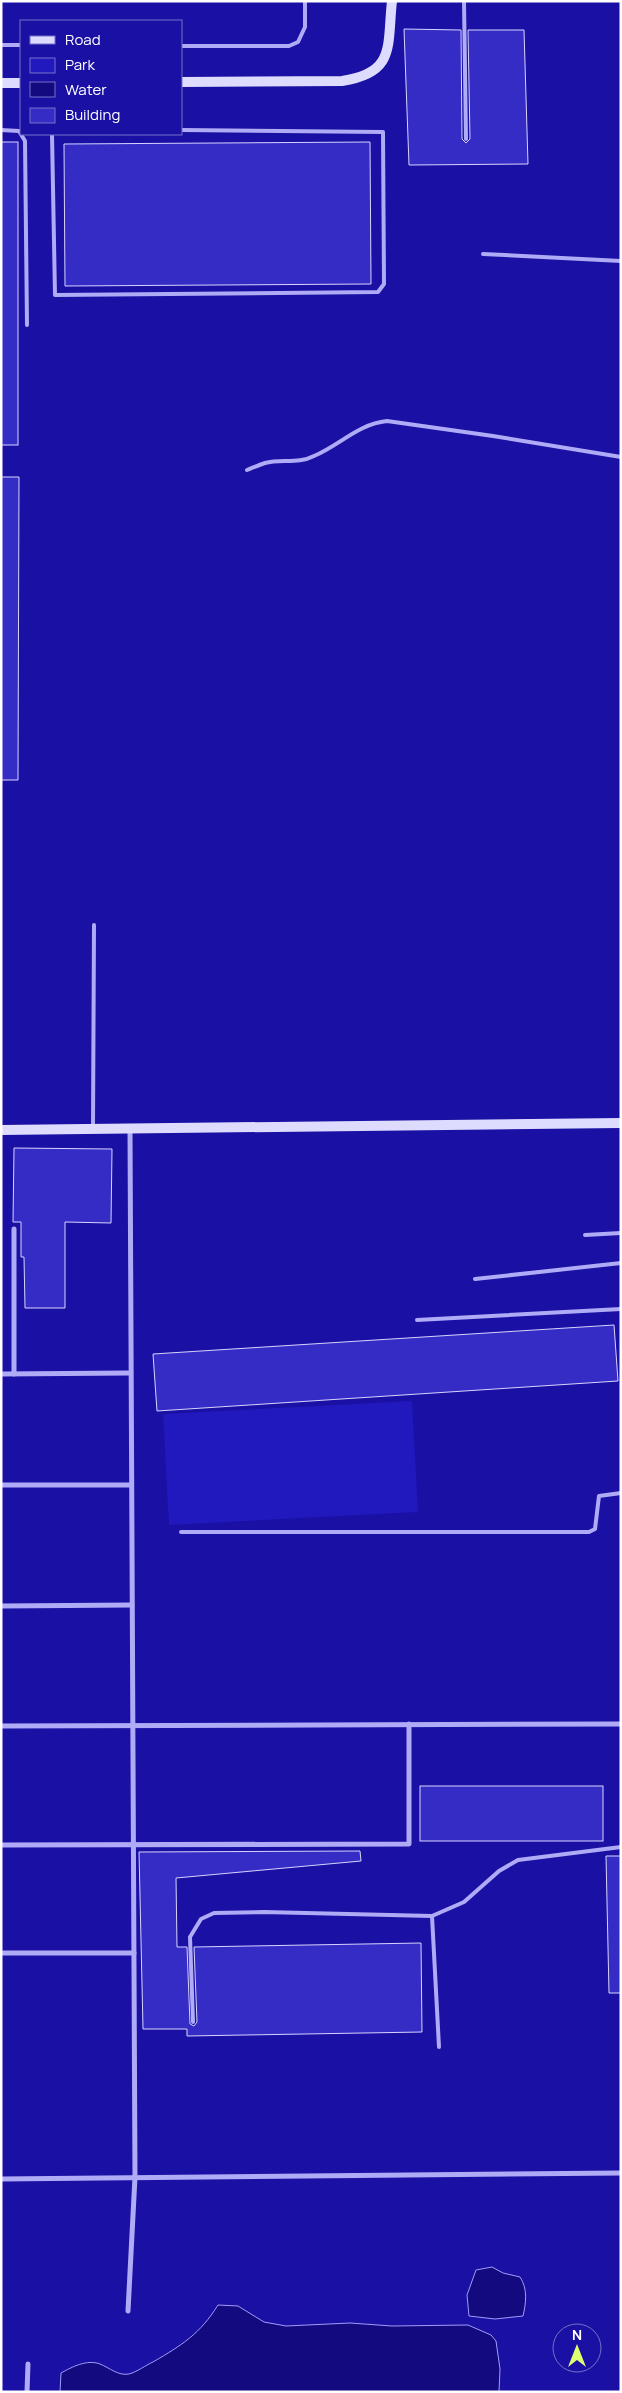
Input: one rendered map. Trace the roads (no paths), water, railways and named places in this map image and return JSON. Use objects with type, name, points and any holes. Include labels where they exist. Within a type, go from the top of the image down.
[{"type":"street","points":[[182,82],[342,81],[362,76],[381,65],[386,52],[392,1]]},
{"type":"street","points":[[1,83],[20,83]]},
{"type":"street","points":[[1,1130],[621,1123]]},
{"type":"street","points":[[128,2311],[135,2177],[130,1128]]},
{"type":"street","points":[[14,1229],[14,1374]]},
{"type":"street","points":[[1,1374],[130,1373]]},
{"type":"street","points":[[1,1485],[131,1485]]},
{"type":"street","points":[[1,1606],[132,1605]]},
{"type":"street","points":[[1,1845],[409,1844],[409,1724]]},
{"type":"street","points":[[1,1726],[621,1724]]},
{"type":"street","points":[[1,1953],[134,1953]]},
{"type":"street","points":[[1,2179],[621,2172]]},
{"type":"street","points":[[27,2392],[28,2364]]},
{"type":"lane","points":[[182,46],[289,46],[298,42],[305,27],[306,1]]},
{"type":"lane","points":[[464,1],[466,139]]},
{"type":"lane","points":[[1,45],[20,45]]},
{"type":"lane","points":[[1,130],[19,131],[20,133]]},
{"type":"lane","points":[[52,135],[54,292],[57,296],[378,292],[381,289],[384,284],[383,132],[182,130]]},
{"type":"lane","points":[[21,135],[25,141],[27,325]]},
{"type":"lane","points":[[483,254],[621,261]]},
{"type":"lane","points":[[246,470],[266,463],[314,457],[360,428],[372,423],[387,421],[621,457]]},
{"type":"lane","points":[[93,1129],[94,925]]},
{"type":"lane","points":[[585,1235],[621,1234]]},
{"type":"lane","points":[[475,1279],[621,1264]]},
{"type":"lane","points":[[417,1320],[621,1310]]},
{"type":"lane","points":[[181,1532],[589,1532],[595,1529],[599,1496],[621,1493]]},
{"type":"lane","points":[[193,2022],[190,1937],[201,1919],[214,1913],[264,1912],[432,1916],[464,1902],[500,1871],[518,1860],[621,1847]]},
{"type":"lane","points":[[432,1916],[439,2047]]},
{"type":"water","points":[[492,2267],[503,2273],[520,2277],[525,2291],[523,2316],[495,2319],[469,2316],[467,2295],[476,2270]]},
{"type":"water","points":[[218,2305],[238,2306],[264,2322],[286,2326],[350,2323],[392,2326],[468,2325],[491,2335],[496,2341],[500,2369],[499,2392],[60,2392],[61,2373],[80,2364],[90,2362],[100,2364],[118,2373],[129,2374],[153,2362],[190,2338],[204,2324]]}]
